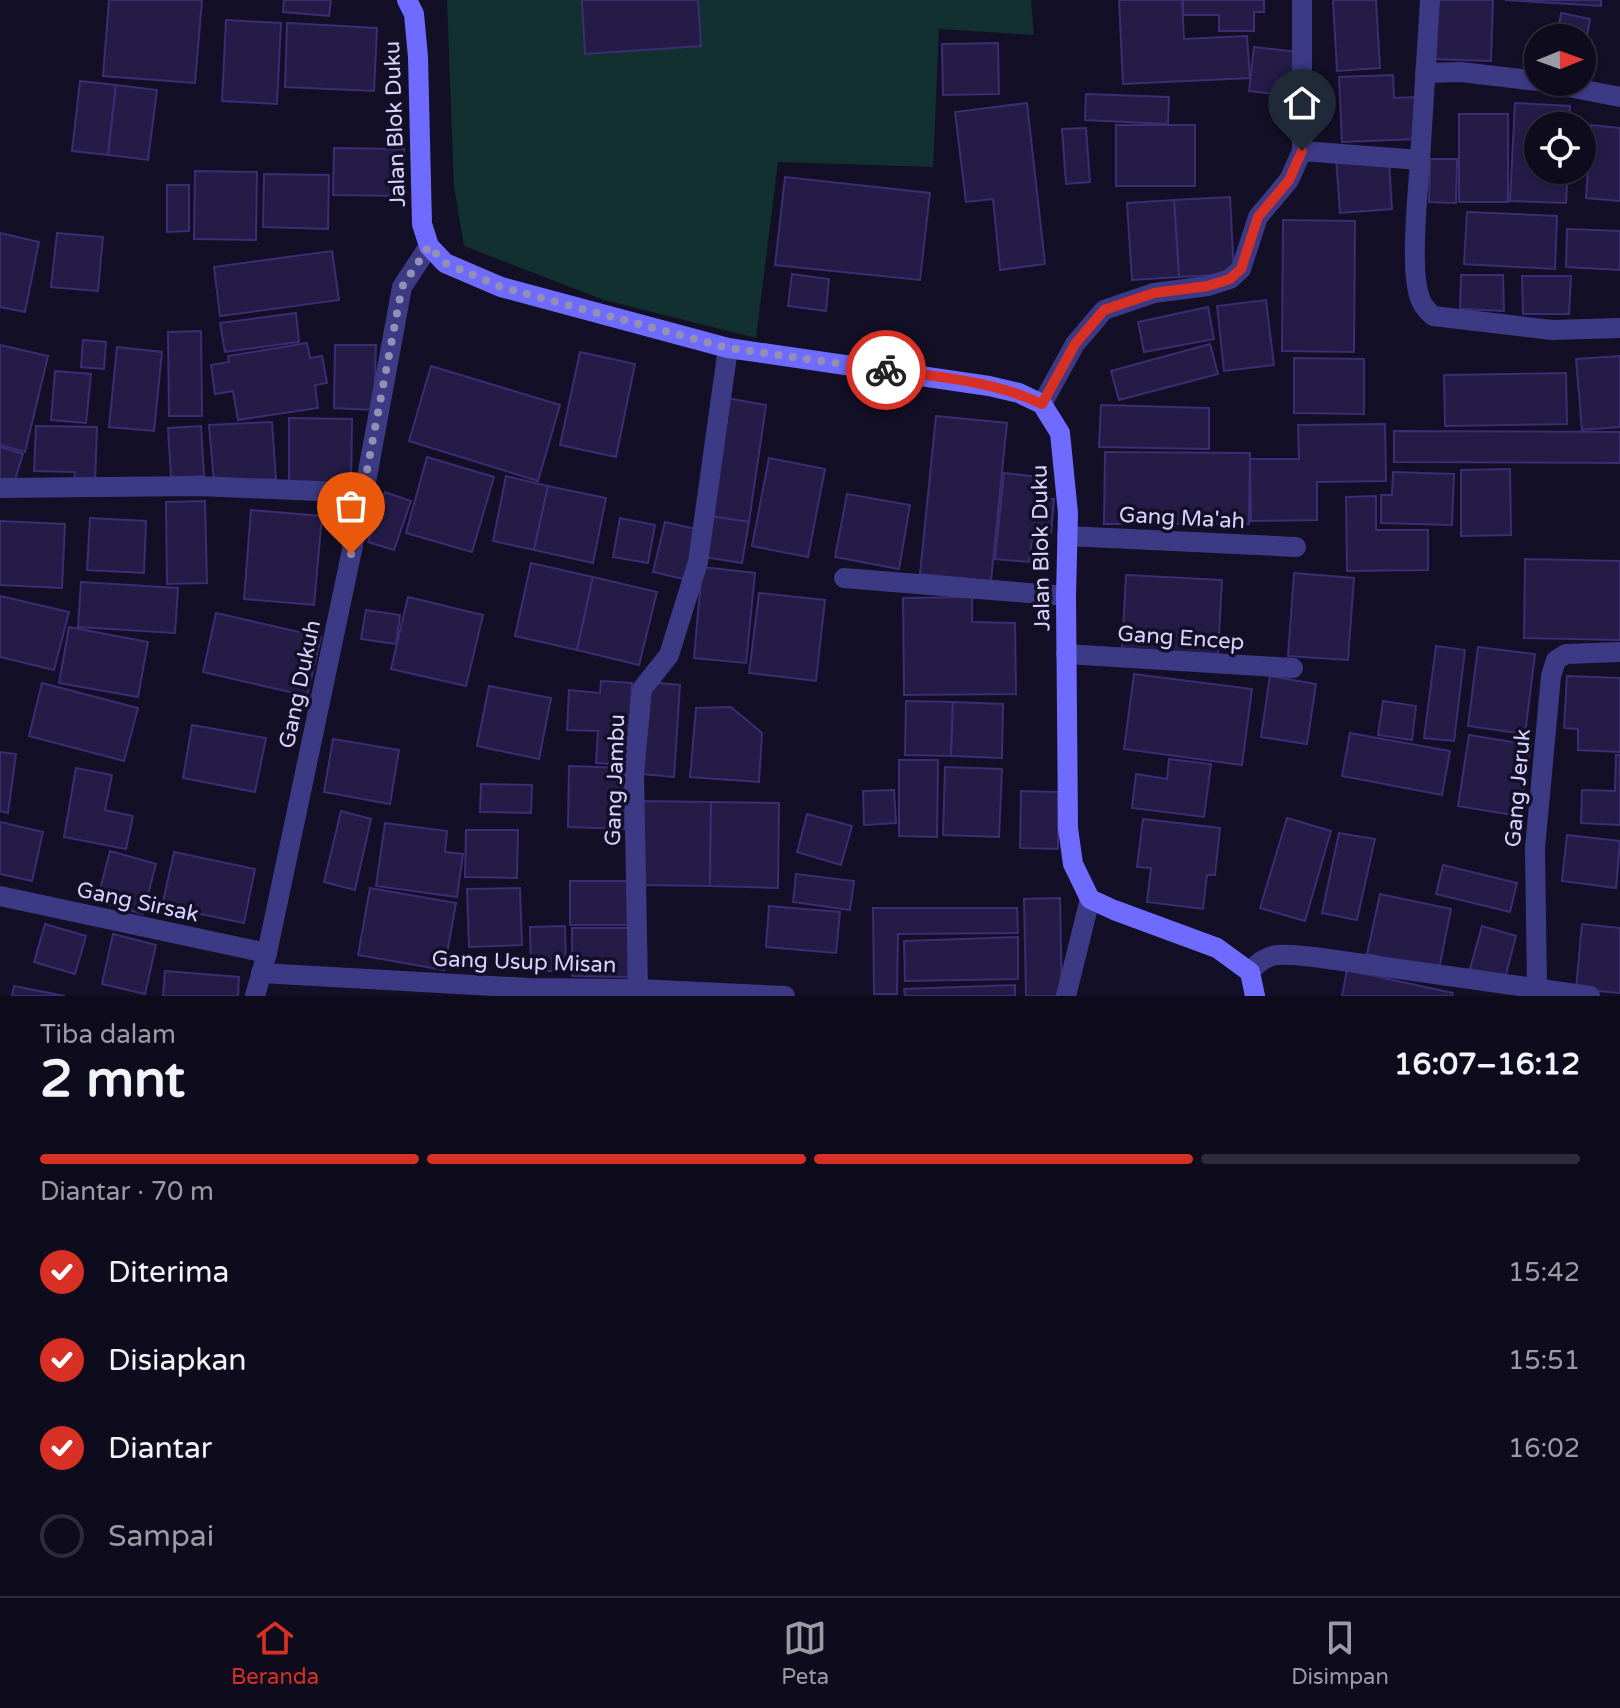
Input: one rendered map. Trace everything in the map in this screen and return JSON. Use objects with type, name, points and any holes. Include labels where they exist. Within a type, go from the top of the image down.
[{"type":"street","name":"Jalan Blok Duku","points":[[407,0],[414,14],[418,57],[422,224],[429,246]]},
{"type":"street","points":[[429,246],[445,263],[501,287],[728,348],[989,386],[1019,393],[1042,404],[1075,344],[1104,310],[1154,293],[1208,286],[1230,279],[1241,269],[1258,217],[1289,180],[1302,151],[1302,0]]},
{"type":"street","points":[[1430,0],[1416,248],[1418,293],[1423,306],[1433,316],[1552,330],[1620,328]]},
{"type":"street","points":[[1425,73],[1461,72],[1524,80]]},
{"type":"street","points":[[1596,92],[1620,97]]},
{"type":"street","points":[[1302,151],[1420,160]]},
{"type":"street","name":"Gang Dukuh","points":[[255,996],[364,493],[402,287],[429,246]]},
{"type":"street","name":"Gang Jambu","points":[[638,989],[634,774],[642,689],[669,655],[698,562],[728,348]]},
{"type":"street","name":"Jalan Blok Duku","points":[[1042,404],[1060,433],[1068,513],[1068,828],[1073,864],[1090,899]]},
{"type":"street","points":[[0,488],[199,486],[364,493]]},
{"type":"street","name":"Gang Ma'ah","points":[[1067,536],[1296,547]]},
{"type":"street","points":[[844,578],[1066,596]]},
{"type":"street","name":"Gang Jeruk","points":[[1537,987],[1535,848],[1551,676],[1556,660],[1566,654],[1620,652]]},
{"type":"street","name":"Gang Encep","points":[[1066,654],[1293,668]]},
{"type":"street","name":"Gang Sirsak","points":[[0,896],[264,963]]},
{"type":"street","points":[[1066,996],[1090,899],[1217,948],[1250,972],[1255,996]]},
{"type":"street","points":[[1250,972],[1260,959],[1276,954],[1590,996]]},
{"type":"street","name":"Gang Usup Misan","points":[[264,963],[529,988],[638,989],[785,996]]},
{"type":"green space","points":[[447,0],[1031,0],[1034,35],[939,29],[933,167],[778,162],[756,338],[604,300],[464,246],[454,186]]},
{"type":"building","points":[[109,0],[202,0],[195,83],[103,76]]},
{"type":"building","points":[[284,0],[331,0],[329,16],[283,12]]},
{"type":"building","points":[[582,0],[698,0],[701,46],[585,54]]},
{"type":"building","points":[[1119,0],[1182,0],[1184,39],[1247,36],[1250,78],[1123,84]]},
{"type":"building","points":[[1183,0],[1264,0],[1264,12],[1254,12],[1254,31],[1219,31],[1219,15],[1183,15]]},
{"type":"building","points":[[1333,0],[1376,0],[1380,68],[1337,71]]},
{"type":"building","points":[[1433,0],[1493,0],[1491,61],[1431,59]]},
{"type":"building","points":[[1505,0],[1601,0],[1601,6]]},
{"type":"building","points":[[1561,13],[1590,19],[1589,24],[1559,24]]},
{"type":"building","points":[[226,20],[281,23],[277,104],[222,101]]},
{"type":"building","points":[[287,23],[377,28],[374,91],[285,87]]},
{"type":"building","points":[[998,43],[999,94],[943,95],[942,44]]},
{"type":"building","points":[[1254,47],[1297,52],[1292,96],[1249,91]]},
{"type":"building","points":[[1393,75],[1394,98],[1415,97],[1417,139],[1342,142],[1339,77]]},
{"type":"building","points":[[80,81],[116,85],[108,155],[72,151]]},
{"type":"building","points":[[116,85],[157,90],[148,160],[108,155]]},
{"type":"building","points":[[1086,94],[1169,97],[1168,124],[1085,120]]},
{"type":"building","points":[[1027,103],[1045,264],[1000,270],[993,199],[966,202],[955,112]]},
{"type":"building","points":[[1515,103],[1570,106],[1570,112],[1524,112],[1524,184],[1567,184],[1566,203],[1510,201]]},
{"type":"building","points":[[1459,114],[1508,114],[1508,202],[1459,202]]},
{"type":"building","points":[[1116,125],[1195,125],[1195,186],[1116,186]]},
{"type":"building","points":[[1596,126],[1620,128],[1620,201],[1586,198],[1587,184],[1596,184]]},
{"type":"building","points":[[1086,128],[1090,182],[1066,184],[1062,129]]},
{"type":"building","points":[[334,148],[404,149],[404,196],[333,195]]},
{"type":"building","points":[[1336,158],[1389,162],[1392,209],[1340,213]]},
{"type":"building","points":[[1430,159],[1457,159],[1456,203],[1429,202]]},
{"type":"building","points":[[195,171],[257,172],[256,240],[194,239]]},
{"type":"building","points":[[264,174],[329,175],[328,229],[263,227]]},
{"type":"building","points":[[785,177],[930,193],[920,280],[775,265]]},
{"type":"building","points":[[167,185],[189,185],[189,231],[167,232]]},
{"type":"building","points":[[1230,197],[1234,274],[1179,277],[1174,200]]},
{"type":"building","points":[[1174,200],[1179,277],[1132,280],[1127,203]]},
{"type":"building","points":[[1467,212],[1557,216],[1555,269],[1464,264]]},
{"type":"building","points":[[1283,220],[1355,221],[1354,352],[1282,351]]},
{"type":"building","points":[[1567,229],[1620,231],[1620,270],[1566,267]]},
{"type":"building","points":[[0,233],[39,242],[25,312],[0,307]]},
{"type":"building","points":[[57,233],[103,237],[98,291],[51,287]]},
{"type":"building","points":[[332,251],[339,300],[220,316],[214,267]]},
{"type":"building","points":[[792,274],[829,279],[826,311],[788,306]]},
{"type":"building","points":[[1461,275],[1503,275],[1504,311],[1460,309]]},
{"type":"building","points":[[1522,276],[1571,276],[1569,314],[1523,314]]},
{"type":"building","points":[[1266,300],[1274,365],[1224,371],[1217,306]]},
{"type":"building","points":[[1208,307],[1214,339],[1144,352],[1138,322]]},
{"type":"building","points":[[296,313],[299,342],[225,352],[220,323]]},
{"type":"building","points":[[201,331],[202,416],[169,416],[168,332]]},
{"type":"building","points":[[83,340],[106,342],[104,369],[81,367]]},
{"type":"building","points":[[307,343],[310,358],[322,356],[327,383],[315,385],[318,408],[238,420],[233,391],[215,394],[211,365],[229,362],[228,356]]},
{"type":"building","points":[[1210,344],[1218,374],[1119,400],[1111,371]]},
{"type":"building","points":[[0,345],[48,356],[25,452],[0,445]]},
{"type":"building","points":[[335,345],[376,345],[374,410],[334,408]]},
{"type":"building","points":[[117,347],[162,352],[154,431],[109,427]]},
{"type":"building","points":[[580,352],[635,364],[616,457],[560,445]]},
{"type":"building","points":[[1620,356],[1620,427],[1582,430],[1576,359]]},
{"type":"building","points":[[1294,358],[1364,359],[1364,414],[1294,413]]},
{"type":"building","points":[[431,366],[560,405],[538,481],[409,441]]},
{"type":"building","points":[[55,371],[91,374],[86,423],[51,420]]},
{"type":"building","points":[[1566,373],[1567,424],[1445,426],[1444,375]]},
{"type":"building","points":[[727,398],[766,405],[749,522],[710,516]]},
{"type":"building","points":[[1101,405],[1209,408],[1209,449],[1099,447]]},
{"type":"building","points":[[936,416],[1007,423],[991,581],[920,574]]},
{"type":"building","points":[[289,418],[352,419],[351,487],[289,486]]},
{"type":"building","points":[[272,422],[276,479],[214,483],[209,425]]},
{"type":"building","points":[[1385,424],[1386,481],[1317,482],[1317,520],[1251,521],[1250,459],[1299,459],[1298,425]]},
{"type":"building","points":[[36,426],[97,427],[95,484],[74,483],[75,472],[34,471]]},
{"type":"building","points":[[201,426],[204,476],[171,478],[168,428]]},
{"type":"building","points":[[1394,431],[1620,432],[1620,463],[1394,462]]},
{"type":"building","points":[[0,447],[23,454],[13,486],[0,482]]},
{"type":"building","points":[[1105,452],[1250,453],[1249,524],[1104,524]]},
{"type":"building","points":[[427,457],[494,477],[472,552],[406,533]]},
{"type":"building","points":[[769,458],[825,469],[808,557],[752,546]]},
{"type":"building","points":[[1510,469],[1511,535],[1461,536],[1461,470]]},
{"type":"building","points":[[1393,472],[1454,474],[1452,525],[1381,523],[1381,495],[1392,495]]},
{"type":"building","points":[[1004,473],[1039,477],[1037,498],[1054,499],[1051,533],[1033,532],[1029,562],[995,559]]},
{"type":"building","points":[[506,476],[548,486],[534,550],[493,541]]},
{"type":"building","points":[[548,486],[606,498],[593,563],[534,550]]},
{"type":"building","points":[[385,492],[411,501],[394,550],[368,542]]},
{"type":"building","points":[[847,494],[910,505],[899,569],[835,557]]},
{"type":"building","points":[[1376,496],[1376,530],[1428,530],[1428,570],[1347,571],[1346,497]]},
{"type":"building","points":[[205,501],[207,583],[167,584],[166,502]]},
{"type":"building","points":[[251,510],[322,516],[314,605],[244,599]]},
{"type":"building","points":[[710,516],[749,522],[742,563],[704,557]]},
{"type":"building","points":[[90,518],[146,521],[144,573],[87,570]]},
{"type":"building","points":[[620,518],[655,525],[648,563],[613,557]]},
{"type":"building","points":[[0,521],[65,524],[62,588],[0,585]]},
{"type":"building","points":[[665,522],[700,530],[688,580],[653,572]]},
{"type":"building","points":[[1525,559],[1620,561],[1620,640],[1524,638]]},
{"type":"building","points":[[531,563],[593,577],[577,650],[515,636]]},
{"type":"building","points":[[702,567],[755,573],[746,663],[694,658]]},
{"type":"building","points":[[1294,573],[1354,578],[1348,660],[1288,656]]},
{"type":"building","points":[[1126,575],[1222,580],[1218,654],[1122,649]]},
{"type":"building","points":[[593,577],[657,592],[639,665],[577,650]]},
{"type":"building","points":[[81,582],[178,588],[175,633],[78,627]]},
{"type":"building","points":[[759,593],[825,600],[816,681],[749,673]]},
{"type":"building","points":[[0,596],[69,612],[54,670],[0,657]]},
{"type":"building","points":[[408,597],[483,615],[466,686],[391,669]]},
{"type":"building","points":[[972,597],[972,622],[1015,623],[1016,694],[904,695],[903,598]]},
{"type":"building","points":[[366,610],[400,615],[396,644],[361,639]]},
{"type":"building","points":[[216,613],[321,637],[307,696],[203,672]]},
{"type":"building","points":[[69,627],[148,642],[138,697],[59,683]]},
{"type":"building","points":[[1436,646],[1465,650],[1454,741],[1424,738]]},
{"type":"building","points":[[1478,647],[1535,654],[1525,734],[1468,726]]},
{"type":"building","points":[[1134,674],[1252,689],[1242,765],[1124,749]]},
{"type":"building","points":[[1270,676],[1316,684],[1307,744],[1261,737]]},
{"type":"building","points":[[1567,676],[1620,678],[1620,752],[1578,750],[1578,729],[1564,728]]},
{"type":"building","points":[[601,681],[632,683],[627,765],[596,763],[598,731],[567,730],[569,690],[600,693]]},
{"type":"building","points":[[648,682],[680,685],[674,777],[642,774]]},
{"type":"building","points":[[42,683],[138,708],[124,761],[29,736]]},
{"type":"building","points":[[489,686],[551,698],[539,759],[477,746]]},
{"type":"building","points":[[906,701],[953,702],[951,756],[905,755]]},
{"type":"building","points":[[1383,701],[1416,706],[1412,740],[1378,735]]},
{"type":"building","points":[[953,702],[1003,704],[1002,758],[951,756]]},
{"type":"building","points":[[731,707],[762,733],[759,782],[690,777],[696,708]]},
{"type":"building","points":[[192,725],[266,738],[255,792],[183,778]]},
{"type":"building","points":[[1350,733],[1450,751],[1442,795],[1342,776]]},
{"type":"building","points":[[1469,735],[1531,745],[1519,816],[1458,806]]},
{"type":"building","points":[[333,739],[399,750],[390,804],[324,792]]},
{"type":"building","points":[[0,752],[16,754],[8,813],[0,811]]},
{"type":"building","points":[[1616,755],[1620,755],[1620,825],[1581,823],[1582,790],[1615,791]]},
{"type":"building","points":[[1169,759],[1211,764],[1204,817],[1132,808],[1136,774],[1167,779]]},
{"type":"building","points":[[899,760],[938,760],[937,837],[899,836]]},
{"type":"building","points":[[569,766],[626,768],[624,829],[568,827]]},
{"type":"building","points":[[945,767],[1002,769],[999,837],[943,835]]},
{"type":"building","points":[[76,768],[112,775],[105,810],[133,816],[126,849],[64,837]]},
{"type":"building","points":[[481,784],[532,785],[531,813],[480,812]]},
{"type":"building","points":[[894,790],[896,823],[864,825],[863,791]]},
{"type":"building","points":[[1021,791],[1058,792],[1058,849],[1020,848]]},
{"type":"building","points":[[642,801],[711,802],[710,886],[641,885]]},
{"type":"building","points":[[711,802],[779,803],[778,888],[710,886]]},
{"type":"building","points":[[341,811],[371,819],[355,890],[324,882]]},
{"type":"building","points":[[807,814],[852,826],[841,865],[797,852]]},
{"type":"building","points":[[1287,818],[1331,831],[1305,921],[1260,908]]},
{"type":"building","points":[[1143,819],[1220,828],[1215,875],[1207,875],[1203,909],[1147,902],[1151,868],[1137,867]]},
{"type":"building","points":[[0,822],[43,832],[32,881],[0,874]]},
{"type":"building","points":[[385,823],[447,831],[445,852],[463,854],[457,897],[376,886]]},
{"type":"building","points":[[466,830],[518,830],[517,878],[465,877]]},
{"type":"building","points":[[1339,833],[1375,839],[1357,920],[1322,913]]},
{"type":"building","points":[[1567,835],[1620,841],[1616,888],[1562,881]]},
{"type":"building","points":[[110,851],[156,864],[143,914],[97,901]]},
{"type":"building","points":[[174,852],[255,869],[244,923],[162,906]]},
{"type":"building","points":[[1443,865],[1517,883],[1510,912],[1436,894]]},
{"type":"building","points":[[796,874],[854,881],[850,910],[793,902]]},
{"type":"building","points":[[570,881],[628,881],[628,925],[570,925]]},
{"type":"building","points":[[370,888],[456,903],[444,970],[358,955]]},
{"type":"building","points":[[520,888],[522,945],[469,947],[467,889]]},
{"type":"building","points":[[1380,894],[1451,909],[1439,969],[1367,954]]},
{"type":"building","points":[[1060,898],[1062,996],[1026,996],[1024,899]]},
{"type":"building","points":[[769,906],[840,912],[836,953],[766,947]]},
{"type":"building","points":[[873,908],[1017,908],[1018,933],[898,934],[897,994],[874,994]]},
{"type":"building","points":[[45,924],[86,936],[75,974],[34,962]]},
{"type":"building","points":[[1582,924],[1620,928],[1620,993],[1576,989]]},
{"type":"building","points":[[565,926],[566,971],[531,971],[530,927]]},
{"type":"building","points":[[1482,926],[1516,936],[1505,978],[1470,969]]},
{"type":"building","points":[[572,928],[629,928],[628,977],[572,976]]},
{"type":"building","points":[[113,934],[156,945],[145,994],[102,984]]},
{"type":"building","points":[[1018,937],[1018,979],[905,981],[904,941]]},
{"type":"building","points":[[1347,970],[1453,993],[1452,996],[1342,996]]},
{"type":"building","points":[[165,971],[239,977],[238,996],[163,996]]},
{"type":"building","points":[[1015,985],[1015,996],[905,996],[904,989]]},
{"type":"building","points":[[14,986],[65,996],[12,996]]},
{"type":"way so far","points":[[351,554],[402,287],[429,246],[445,263],[501,287],[728,348],[886,370]]},
{"type":"route","points":[[886,370],[989,386],[1019,393],[1042,404],[1075,344],[1104,310],[1154,293],[1208,286],[1230,279],[1241,269],[1258,217],[1289,180],[1302,151]]}]
